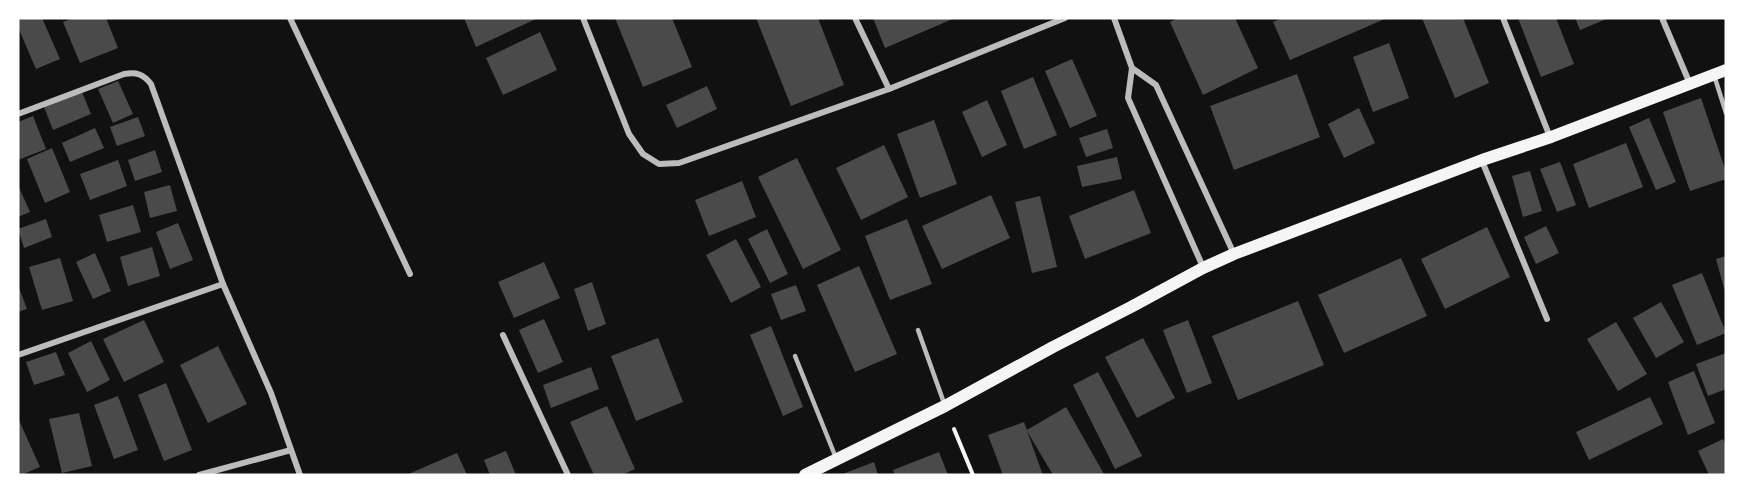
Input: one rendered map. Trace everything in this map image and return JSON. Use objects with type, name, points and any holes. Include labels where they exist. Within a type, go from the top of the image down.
[{"type":"main road","points":[[806,475],[945,406],[1203,268],[1234,254],[1720,73]]},
{"type":"street","points":[[290,18],[410,274]]},
{"type":"street","points":[[583,18],[629,134],[642,154],[659,164],[679,163],[889,89],[1065,18]]},
{"type":"street","points":[[855,18],[889,89]]},
{"type":"street","points":[[1114,18],[1132,68],[1128,98],[1203,268]]},
{"type":"street","points":[[1503,18],[1551,137]]},
{"type":"street","points":[[1662,18],[1690,84]]},
{"type":"street","points":[[1132,68],[1156,85],[1234,254]]},
{"type":"street","points":[[18,114],[124,74],[135,72],[144,76],[151,84],[223,284],[271,393],[300,475]]},
{"type":"street","points":[[1482,160],[1547,319]]},
{"type":"street","points":[[18,355],[223,284]]},
{"type":"street","points":[[503,335],[568,475]]},
{"type":"street","points":[[199,475],[291,450]]},
{"type":"lane","points":[[1720,73],[1726,113]]},
{"type":"lane","points":[[918,330],[945,406]]},
{"type":"lane","points":[[795,356],[837,460]]},
{"type":"path","points":[[945,406],[973,475]]},
{"type":"building","points":[[18,18],[42,18],[60,59],[36,69],[18,27]]},
{"type":"building","points":[[73,18],[106,18],[118,48],[80,63],[63,22]]},
{"type":"building","points":[[464,18],[538,18],[476,47]]},
{"type":"building","points":[[615,18],[672,18],[692,67],[643,87]]},
{"type":"building","points":[[756,18],[818,18],[844,85],[791,106]]},
{"type":"building","points":[[873,18],[955,18],[885,48]]},
{"type":"building","points":[[1178,18],[1235,18],[1258,68],[1203,95],[1170,22]]},
{"type":"building","points":[[1282,18],[1387,18],[1290,60],[1273,22]]},
{"type":"building","points":[[1422,18],[1463,18],[1489,83],[1455,98]]},
{"type":"building","points":[[1518,18],[1556,18],[1574,64],[1541,77]]},
{"type":"building","points":[[1575,18],[1609,18],[1580,30]]},
{"type":"building","points":[[540,32],[557,70],[503,95],[486,58]]},
{"type":"building","points":[[1389,43],[1409,98],[1373,112],[1353,57]]},
{"type":"building","points":[[1072,59],[1097,116],[1070,128],[1045,71]]},
{"type":"building","points":[[1297,74],[1320,137],[1234,170],[1210,106]]},
{"type":"building","points":[[1033,77],[1057,135],[1024,149],[1001,91]]},
{"type":"building","points":[[118,81],[133,114],[113,123],[98,89]]},
{"type":"building","points":[[707,86],[717,109],[677,128],[666,105]]},
{"type":"building","points":[[82,92],[91,114],[53,130],[44,107]]},
{"type":"building","points":[[1701,98],[1726,172],[1726,179],[1690,191],[1663,112]]},
{"type":"building","points":[[987,100],[1007,145],[982,157],[962,112]]},
{"type":"building","points":[[1359,108],[1375,143],[1344,158],[1328,124]]},
{"type":"building","points":[[33,116],[46,149],[18,160],[18,122]]},
{"type":"building","points":[[138,117],[145,136],[117,146],[110,127]]},
{"type":"building","points":[[1649,118],[1676,182],[1656,190],[1629,127]]},
{"type":"building","points":[[934,120],[957,184],[920,198],[897,134]]},
{"type":"building","points":[[95,128],[104,148],[70,162],[62,143]]},
{"type":"building","points":[[1107,129],[1113,148],[1086,157],[1079,138]]},
{"type":"building","points":[[1626,143],[1643,187],[1589,208],[1573,164]]},
{"type":"building","points":[[884,145],[908,197],[861,220],[836,168]]},
{"type":"building","points":[[52,148],[70,192],[45,203],[27,159]]},
{"type":"building","points":[[155,150],[162,172],[135,181],[128,160]]},
{"type":"building","points":[[1117,157],[1122,179],[1082,187],[1077,166]]},
{"type":"building","points":[[797,158],[841,250],[803,269],[758,177]]},
{"type":"building","points":[[118,160],[127,186],[90,200],[80,174]]},
{"type":"building","points":[[1560,162],[1576,205],[1557,212],[1540,169]]},
{"type":"building","points":[[1530,171],[1542,211],[1523,217],[1512,176]]},
{"type":"building","points":[[742,181],[756,217],[709,236],[695,200]]},
{"type":"building","points":[[18,185],[30,212],[18,217]]},
{"type":"building","points":[[170,185],[177,211],[150,218],[144,192]]},
{"type":"building","points":[[1134,190],[1151,233],[1085,259],[1069,216]]},
{"type":"building","points":[[991,195],[1010,238],[942,269],[922,226]]},
{"type":"building","points":[[1040,196],[1057,267],[1032,273],[1015,202]]},
{"type":"building","points":[[133,205],[141,232],[107,242],[99,215]]},
{"type":"building","points":[[46,219],[52,237],[24,248],[18,229]]},
{"type":"building","points":[[907,219],[932,284],[890,300],[865,236]]},
{"type":"building","points":[[178,223],[193,260],[170,269],[156,232]]},
{"type":"building","points":[[1546,226],[1559,253],[1536,264],[1524,237]]},
{"type":"building","points":[[1487,227],[1510,277],[1445,309],[1421,259]]},
{"type":"building","points":[[767,229],[788,274],[770,283],[748,239]]},
{"type":"building","points":[[736,239],[761,287],[731,303],[706,255]]},
{"type":"building","points":[[152,247],[160,276],[128,286],[120,257]]},
{"type":"building","points":[[95,253],[111,291],[93,299],[76,262]]},
{"type":"building","points":[[1726,256],[1726,292],[1725,292],[1716,259]]},
{"type":"building","points":[[60,258],[73,301],[42,310],[29,267]]},
{"type":"building","points":[[1401,258],[1427,316],[1344,353],[1318,295]]},
{"type":"building","points":[[544,262],[560,298],[514,318],[498,282]]},
{"type":"building","points":[[859,266],[897,354],[855,372],[817,285]]},
{"type":"building","points":[[1702,273],[1726,333],[1697,345],[1672,285]]},
{"type":"building","points":[[592,282],[606,324],[588,331],[574,289]]},
{"type":"building","points":[[18,285],[27,309],[18,312]]},
{"type":"building","points":[[796,285],[806,311],[781,320],[771,294]]},
{"type":"building","points":[[1298,301],[1324,365],[1238,400],[1212,336]]},
{"type":"building","points":[[1661,302],[1684,342],[1656,358],[1633,318]]},
{"type":"building","points":[[544,319],[563,362],[538,373],[519,330]]},
{"type":"building","points":[[144,320],[164,362],[124,382],[103,339]]},
{"type":"building","points":[[1188,320],[1212,383],[1187,393],[1163,330]]},
{"type":"building","points":[[1616,322],[1647,374],[1618,391],[1587,339]]},
{"type":"building","points":[[771,326],[803,407],[783,416],[750,335]]},
{"type":"building","points":[[658,338],[683,402],[636,421],[611,356]]},
{"type":"building","points":[[1143,338],[1175,398],[1137,418],[1105,357]]},
{"type":"building","points":[[91,341],[110,380],[87,392],[68,353]]},
{"type":"building","points":[[218,346],[247,404],[208,423],[180,365]]},
{"type":"building","points":[[56,352],[65,375],[34,385],[26,362]]},
{"type":"building","points":[[1726,353],[1726,389],[1708,396],[1696,364]]},
{"type":"building","points":[[591,367],[599,389],[551,408],[543,385]]},
{"type":"building","points":[[1694,371],[1715,423],[1688,435],[1668,382]]},
{"type":"building","points":[[1098,372],[1142,456],[1115,469],[1073,385]]},
{"type":"building","points":[[166,383],[192,450],[164,461],[138,395]]},
{"type":"building","points":[[118,396],[138,450],[114,459],[94,405]]},
{"type":"building","points":[[1650,397],[1663,424],[1589,460],[1576,432]]},
{"type":"building","points":[[607,406],[635,469],[622,475],[594,475],[570,422]]},
{"type":"building","points":[[1066,407],[1104,474],[1053,475],[1027,431],[1043,475],[1003,475],[988,435],[1024,422],[1027,430]]},
{"type":"building","points":[[79,413],[92,466],[62,473],[49,419]]},
{"type":"building","points":[[18,418],[40,467],[21,475],[18,475]]},
{"type":"building","points":[[1723,439],[1726,446],[1726,475],[1709,475],[1698,451]]},
{"type":"building","points":[[506,451],[516,475],[490,475],[484,460]]},
{"type":"building","points":[[939,452],[948,475],[895,475],[893,470]]},
{"type":"building","points":[[457,453],[467,475],[406,475]]},
{"type":"building","points":[[874,462],[878,475],[840,475]]}]
